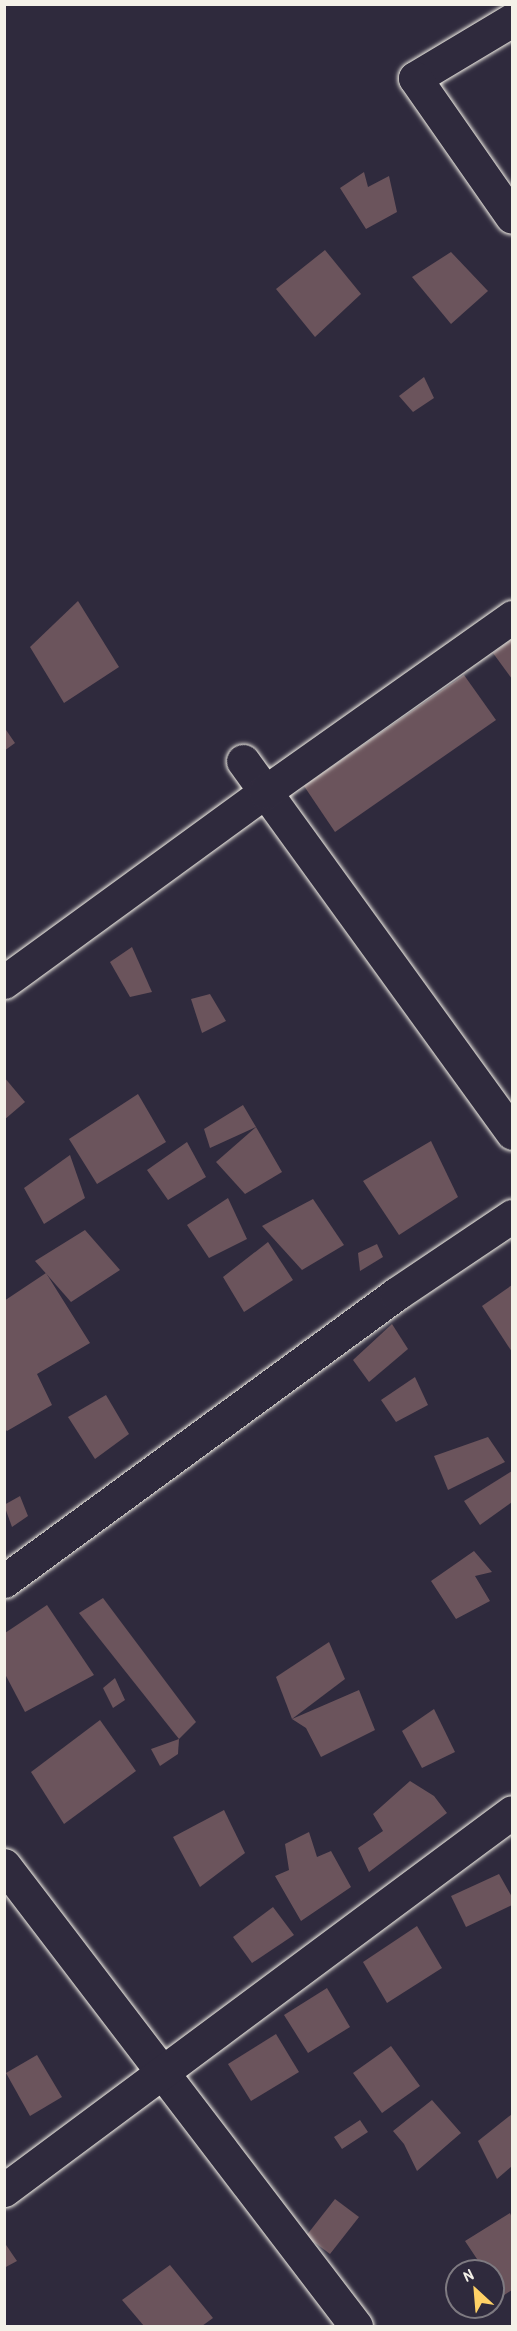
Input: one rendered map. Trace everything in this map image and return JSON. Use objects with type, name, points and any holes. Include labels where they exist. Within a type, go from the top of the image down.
[{"type":"street","points":[[513,20],[415,78],[513,217]]},
{"type":"street","points":[[4,982],[265,792],[513,617]]},
{"type":"street","points":[[243,761],[513,1133]]},
{"type":"street","points":[[4,1581],[396,1294],[513,1216]]},
{"type":"street","points":[[4,2190],[513,1812]]},
{"type":"street","points":[[4,1865],[164,2071],[356,2326]]},
{"type":"building","points":[[364,172],[368,187],[389,176],[397,212],[366,229],[340,188]]},
{"type":"building","points":[[325,250],[361,294],[315,337],[276,289]]},
{"type":"building","points":[[451,252],[488,291],[451,324],[412,277]]},
{"type":"building","points":[[424,377],[434,398],[413,412],[399,396]]},
{"type":"building","points":[[78,601],[119,667],[64,703],[30,647]]},
{"type":"building","points":[[512,639],[512,679],[493,653]]},
{"type":"building","points":[[464,675],[496,720],[335,832],[304,786]]},
{"type":"building","points":[[4,727],[15,743],[4,751]]},
{"type":"building","points":[[132,947],[152,992],[130,997],[110,962]]},
{"type":"building","points":[[210,994],[226,1021],[202,1033],[191,999]]},
{"type":"building","points":[[4,1077],[25,1102],[4,1120]]},
{"type":"building","points":[[138,1094],[166,1142],[97,1184],[69,1139]]},
{"type":"building","points":[[243,1105],[256,1127],[210,1148],[204,1129]]},
{"type":"building","points":[[256,1127],[282,1172],[245,1194],[216,1162]]},
{"type":"building","points":[[431,1141],[458,1197],[399,1235],[363,1181]]},
{"type":"building","points":[[187,1142],[206,1177],[168,1200],[147,1170]]},
{"type":"building","points":[[70,1155],[85,1198],[44,1224],[24,1188]]},
{"type":"building","points":[[228,1198],[247,1239],[209,1258],[187,1225]]},
{"type":"building","points":[[313,1199],[344,1245],[302,1270],[262,1226]]},
{"type":"building","points":[[85,1230],[120,1270],[71,1302],[35,1261]]},
{"type":"building","points":[[268,1242],[293,1280],[244,1312],[223,1277]]},
{"type":"building","points":[[377,1244],[383,1257],[360,1271],[358,1253]]},
{"type":"building","points":[[46,1273],[90,1343],[37,1374],[52,1405],[7,1431],[4,1428],[4,1301]]},
{"type":"building","points":[[512,1285],[512,1352],[482,1306]]},
{"type":"building","points":[[392,1324],[408,1349],[369,1382],[353,1360]]},
{"type":"building","points":[[415,1377],[428,1405],[396,1422],[381,1400]]},
{"type":"building","points":[[106,1395],[129,1434],[95,1459],[68,1417]]},
{"type":"building","points":[[488,1437],[505,1462],[448,1490],[434,1456]]},
{"type":"building","points":[[512,1471],[512,1502],[480,1525],[464,1501]]},
{"type":"building","points":[[20,1496],[28,1516],[12,1527],[4,1505]]},
{"type":"building","points":[[474,1551],[492,1572],[475,1576],[490,1601],[456,1619],[431,1581]]},
{"type":"building","points":[[103,1598],[196,1722],[179,1739],[79,1613]]},
{"type":"building","points":[[47,1605],[94,1675],[25,1712],[5,1674],[5,1633]]},
{"type":"building","points":[[329,1642],[345,1679],[292,1719],[276,1677]]},
{"type":"building","points":[[115,1678],[125,1700],[113,1708],[103,1688]]},
{"type":"building","points":[[359,1690],[375,1730],[321,1757],[306,1728],[292,1719]]},
{"type":"building","points":[[434,1709],[455,1752],[422,1768],[402,1731]]},
{"type":"building","points":[[100,1720],[136,1771],[64,1824],[31,1772]]},
{"type":"building","points":[[179,1739],[178,1754],[160,1766],[151,1749]]},
{"type":"building","points":[[410,1781],[434,1796],[447,1813],[369,1872],[358,1848],[383,1831],[373,1814]]},
{"type":"building","points":[[224,1810],[245,1853],[200,1887],[173,1837]]},
{"type":"building","points":[[309,1832],[317,1857],[331,1851],[351,1887],[301,1921],[275,1876],[289,1870],[285,1844]]},
{"type":"building","points":[[499,1874],[512,1897],[512,1905],[466,1927],[451,1896]]},
{"type":"building","points":[[273,1907],[294,1935],[252,1963],[233,1937]]},
{"type":"building","points":[[417,1926],[442,1968],[387,2003],[363,1962]]},
{"type":"building","points":[[327,1988],[350,2027],[308,2053],[284,2015]]},
{"type":"building","points":[[276,2034],[299,2072],[251,2101],[228,2064]]},
{"type":"building","points":[[391,2046],[420,2086],[382,2113],[353,2073]]},
{"type":"building","points":[[37,2055],[62,2097],[30,2116],[6,2073]]},
{"type":"building","points":[[432,2100],[461,2133],[417,2171],[404,2144],[393,2131]]},
{"type":"building","points":[[512,2114],[512,2166],[497,2179],[478,2141]]},
{"type":"building","points":[[360,2120],[368,2132],[342,2149],[334,2137]]},
{"type":"building","points":[[335,2199],[359,2217],[330,2254],[306,2236]]},
{"type":"building","points":[[510,2213],[512,2218],[512,2290],[505,2294],[505,2259],[477,2259],[465,2241]]},
{"type":"building","points":[[4,2242],[17,2261],[4,2268]]},
{"type":"building","points":[[170,2265],[213,2318],[202,2326],[144,2326],[122,2300]]}]
